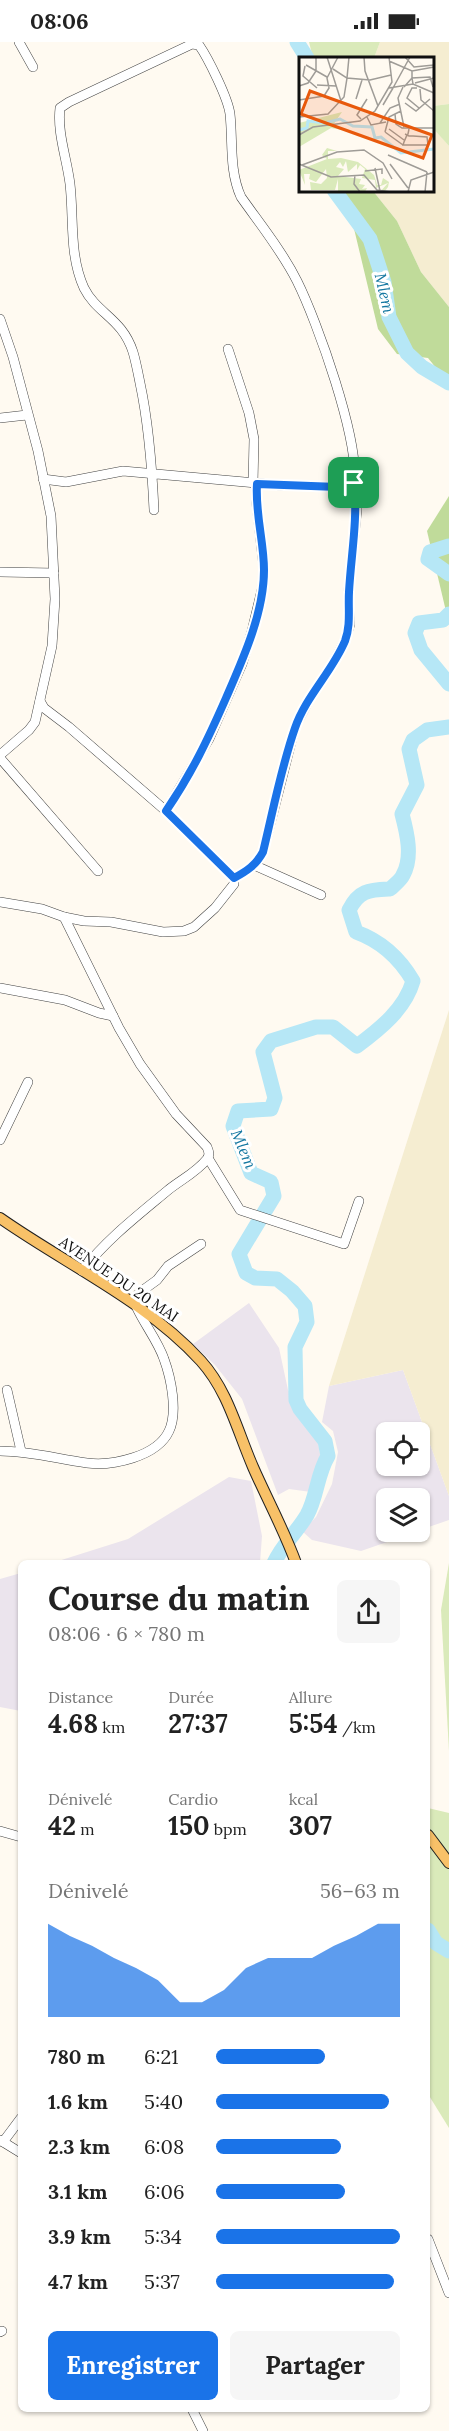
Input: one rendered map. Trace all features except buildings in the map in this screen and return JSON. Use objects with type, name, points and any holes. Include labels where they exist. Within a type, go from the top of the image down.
[{"type":"main road","name":"AVENUE DU 20 MAI","points":[[0,1218],[134,1304],[181,1341],[202,1363],[220,1386],[295,1560]]},
{"type":"main road","points":[[430,1838],[449,1863]]},
{"type":"street","points":[[19,42],[33,67]]},
{"type":"street","points":[[154,510],[153,475],[145,407],[134,353],[124,330],[94,302],[84,287],[75,256],[70,185],[58,122],[60,108],[69,102],[192,44],[199,45],[210,61],[230,110],[235,183],[241,197],[285,259],[308,304],[346,421],[353,458],[356,516],[350,566],[350,624],[332,665],[310,698],[296,727],[263,852],[254,865],[234,878]]},
{"type":"street","points":[[0,319],[13,357],[43,478],[51,516],[54,573],[52,645],[35,722],[30,730],[0,756],[98,871]]},
{"type":"street","points":[[166,811],[209,739],[242,664],[252,631],[264,570],[256,498],[253,430],[241,383],[228,349]]},
{"type":"street","points":[[0,417],[27,415]]},
{"type":"street","points":[[43,478],[66,482],[123,471],[255,483],[338,487],[350,486],[354,483]]},
{"type":"street","points":[[0,572],[54,573]]},
{"type":"street","points":[[0,902],[42,909],[64,917],[111,922],[163,932],[184,932],[194,927],[215,908],[234,884],[234,878],[166,811],[44,708],[40,701]]},
{"type":"street","points":[[254,865],[321,895]]},
{"type":"street","points":[[64,917],[113,1016],[153,1084],[210,1153],[208,1158],[110,1239],[82,1271]]},
{"type":"street","points":[[0,988],[65,1000],[99,1014],[113,1016]]},
{"type":"street","points":[[0,1140],[28,1082]]},
{"type":"street","points":[[208,1158],[240,1210],[344,1244],[359,1202]]},
{"type":"street","points":[[0,1451],[21,1451],[88,1463],[120,1462],[149,1452],[169,1432],[173,1405],[170,1378],[163,1356],[134,1304],[143,1289],[157,1280],[168,1266],[201,1244]]},
{"type":"street","points":[[7,1390],[21,1451]]},
{"type":"street","points":[[0,1831],[18,1837]]},
{"type":"street","points":[[18,2122],[2,2141],[18,2151]]},
{"type":"street","points":[[430,2244],[449,2293]]},
{"type":"street","points":[[194,2412],[203,2431]]},
{"type":"shaded area","points":[[380,42],[449,42],[449,104],[434,106],[434,57],[374,57]]},
{"type":"shaded area","points":[[434,128],[449,146],[449,307],[421,272],[397,221],[374,192],[434,192]]},
{"type":"shaded area","points":[[449,1010],[449,1496],[430,1444],[430,1422],[422,1422],[403,1370],[329,1386]]},
{"type":"shaded area","points":[[249,1303],[279,1348],[288,1390],[317,1438],[321,1458],[311,1492],[289,1489],[278,1495],[242,1399],[215,1365],[193,1344]]},
{"type":"shaded area","points":[[403,1370],[422,1422],[376,1422],[376,1476],[430,1476],[430,1444],[449,1496],[449,1520],[430,1527],[430,1488],[376,1488],[376,1542],[387,1542],[361,1551],[312,1540],[302,1531],[316,1517],[332,1484],[338,1452],[333,1431],[322,1422],[329,1386]]},
{"type":"shaded area","points":[[229,1477],[251,1481],[262,1536],[260,1560],[62,1560],[128,1539]]},
{"type":"shaded area","points":[[18,1574],[18,1710],[0,1707],[0,1579]]},
{"type":"green space","points":[[309,42],[380,42],[374,57],[313,57]]},
{"type":"green space","points":[[449,104],[449,146],[434,129],[434,106]]},
{"type":"green space","points":[[345,192],[374,192],[397,221],[421,272],[449,307],[449,384],[428,358],[397,354],[378,329]]},
{"type":"green space","points":[[449,496],[449,624],[427,531]]},
{"type":"green space","points":[[449,1563],[449,1751],[441,1610]]},
{"type":"green space","points":[[430,1808],[449,1813],[449,2128],[430,2097]]},
{"type":"waterway","name":"Mlem","points":[[297,42],[306,57]]},
{"type":"waterway","name":"Mlem","points":[[335,192],[370,239],[384,282],[389,317],[407,353],[422,367],[449,383]]},
{"type":"waterway","name":"Mlem","points":[[449,546],[430,552],[428,559],[449,574]]},
{"type":"waterway","name":"Mlem","points":[[449,614],[443,620],[419,623],[415,633],[421,650],[449,684]]},
{"type":"waterway","name":"Mlem","points":[[276,1560],[307,1515],[321,1470],[328,1456],[325,1441],[300,1409],[296,1400],[295,1347],[307,1322],[305,1306],[277,1279],[255,1278],[246,1273],[239,1254],[274,1196],[271,1182],[251,1173],[233,1126],[238,1111],[271,1109],[275,1098],[263,1052],[271,1041],[316,1027],[333,1027],[357,1046],[391,1018],[404,1001],[413,981],[402,964],[389,951],[356,932],[349,910],[357,898],[365,892],[390,889],[402,877],[408,861],[407,837],[402,814],[417,785],[409,749],[413,740],[427,730],[449,727]]},
{"type":"waterway","name":"Mlem","points":[[430,1933],[436,1943],[449,1951]]},
{"type":"route","points":[[354,483],[357,509],[348,597],[350,624],[345,641],[310,698],[296,727],[277,791],[263,852],[249,870],[234,878],[166,811],[209,739],[242,664],[252,631],[263,585],[264,570],[256,498],[257,484],[338,487],[350,486],[354,483]]}]
